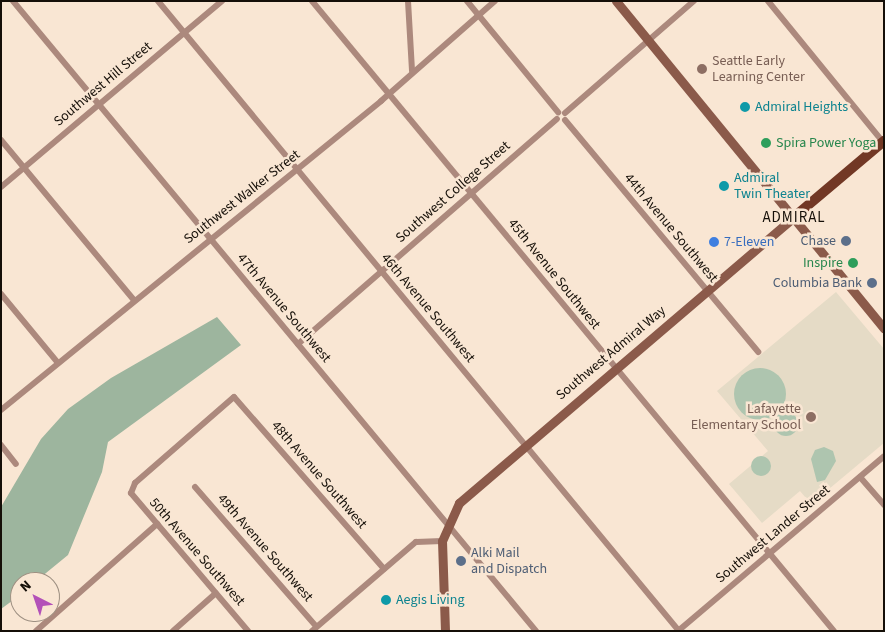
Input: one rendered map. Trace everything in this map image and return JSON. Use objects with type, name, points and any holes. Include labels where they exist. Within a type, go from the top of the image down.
[{"type":"main road","points":[[616,1],[884,328]]},
{"type":"main road","name":"Southwest Admiral Way","points":[[445,631],[442,541],[447,524],[466,496],[524,444],[616,369],[883,142]]},
{"type":"street","name":"47th Avenue Southwest","points":[[14,1],[536,631]]},
{"type":"street","name":"46th Avenue Southwest","points":[[158,1],[679,631]]},
{"type":"street","name":"Southwest Hill Street","points":[[1,187],[23,166],[222,1]]},
{"type":"street","name":"45th Avenue Southwest","points":[[312,1],[834,631]]},
{"type":"street","points":[[408,1],[412,71]]},
{"type":"street","name":"44th Avenue Southwest","points":[[467,1],[758,352]]},
{"type":"street","name":"Southwest Walker Street","points":[[1,410],[297,169],[495,1]]},
{"type":"street","name":"Southwest College Street","points":[[298,344],[694,1]]},
{"type":"street","points":[[768,1],[883,142]]},
{"type":"street","points":[[1,140],[134,300]]},
{"type":"street","points":[[1,294],[58,363]]},
{"type":"street","name":"48th Avenue Southwest","points":[[131,489],[234,397],[384,569]]},
{"type":"street","points":[[1,445],[16,464]]},
{"type":"street","name":"Southwest Lander Street","points":[[679,631],[884,456]]},
{"type":"street","points":[[860,477],[884,506]]},
{"type":"street","name":"49th Avenue Southwest","points":[[195,487],[314,629]]},
{"type":"street","name":"50th Avenue Southwest","points":[[131,489],[156,524],[248,631]]},
{"type":"street","points":[[36,631],[156,524]]},
{"type":"street","points":[[314,629],[422,539],[442,541]]},
{"type":"street","points":[[172,631],[216,593]]},
{"type":"shaded area","name":"Lafayette Elementary School","points":[[836,292],[884,349],[884,443],[811,504],[800,491],[762,523],[729,484],[768,451],[717,391]]},
{"type":"green space","points":[[217,317],[241,345],[108,442],[102,472],[68,555],[47,572],[10,572],[10,602],[1,609],[1,507],[41,439],[68,409],[111,378]]},
{"type":"green space","points":[[755,368],[765,368],[779,375],[786,389],[786,399],[779,413],[765,420],[755,420],[745,416],[738,409],[734,399],[734,389],[738,379],[745,372]]},
{"type":"green space","points":[[786,412],[795,415],[798,424],[795,433],[786,436],[777,433],[774,424],[777,415]]},
{"type":"green space","points":[[824,447],[833,451],[836,461],[825,480],[817,482],[811,459],[815,450]]},
{"type":"green space","points":[[761,456],[768,459],[771,466],[768,473],[761,476],[754,473],[751,466],[754,459]]},
{"type":"place","name":"Seattle Early Learning Center","points":[[702,69]]},
{"type":"place","name":"Admiral Heights","points":[[745,107]]},
{"type":"place","name":"Spira Power Yoga","points":[[766,143]]},
{"type":"place","name":"Admiral Twin Theater","points":[[724,186]]},
{"type":"place","name":"Chase","points":[[846,241]]},
{"type":"place","name":"7-Eleven","points":[[714,242]]},
{"type":"place","name":"Inspire","points":[[853,263]]},
{"type":"place","name":"Columbia Bank","points":[[872,283]]},
{"type":"place","name":"Lafayette Elementary School","points":[[811,417]]},
{"type":"place","name":"Alki Mail and Dispatch","points":[[461,561]]},
{"type":"place","name":"Aegis Living","points":[[386,600]]},
{"type":"district","name":"ADMIRAL","points":[[794,218]]}]
